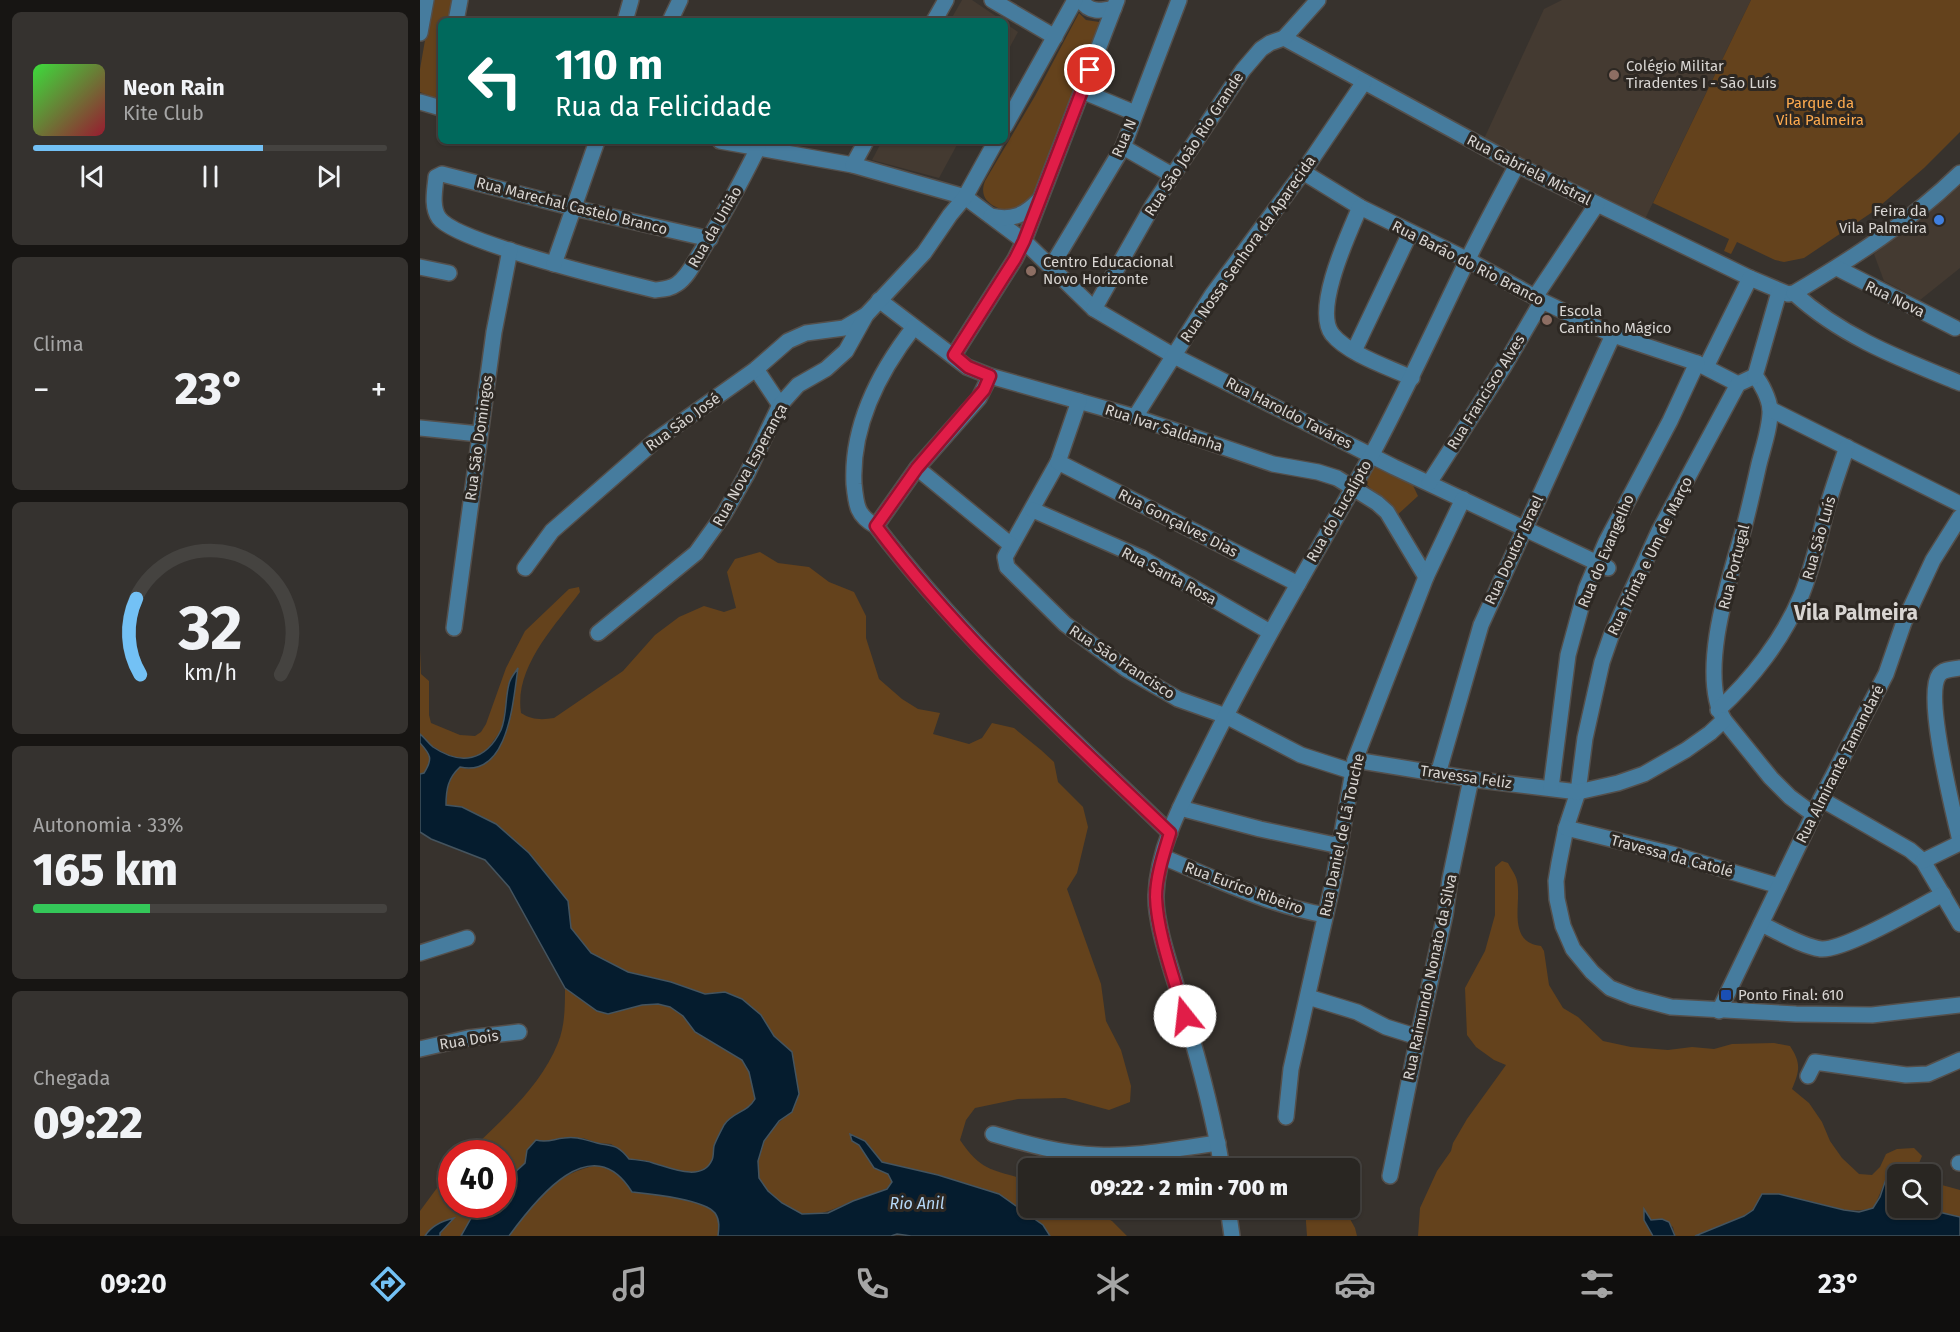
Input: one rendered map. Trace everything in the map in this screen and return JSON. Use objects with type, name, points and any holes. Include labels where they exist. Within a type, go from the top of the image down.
[{"type":"street","points":[[420,33],[426,0]]},
{"type":"street","points":[[460,0],[461,18]]},
{"type":"street","points":[[626,18],[631,0]]},
{"type":"street","points":[[671,18],[680,0]]},
{"type":"street","points":[[936,18],[946,0]]},
{"type":"street","points":[[992,0],[1055,37]]},
{"type":"street","points":[[1008,121],[1076,0]]},
{"type":"street","points":[[1081,0],[1084,6],[1096,11],[1116,4]]},
{"type":"street","name":"Rua N","points":[[1051,267],[1123,147],[1179,0]]},
{"type":"street","name":"Rua São João Rio Grande","points":[[1094,309],[1153,205],[1243,70],[1261,49],[1284,38],[1318,0]]},
{"type":"street","points":[[954,355],[1024,241],[1116,4]]},
{"type":"street","name":"Rua Gabriela Mistral","points":[[1284,38],[1517,165],[1750,278],[1787,292],[1857,338],[1895,357],[1960,383]]},
{"type":"street","name":"Rua Nossa Senhora da Aparecida","points":[[1134,417],[1226,276],[1303,172],[1364,82]]},
{"type":"street","points":[[1082,91],[1135,113]]},
{"type":"street","points":[[420,102],[438,107]]},
{"type":"street","points":[[554,264],[596,144]]},
{"type":"street","points":[[736,144],[852,165],[965,197]]},
{"type":"street","points":[[852,165],[864,144]]},
{"type":"street","points":[[866,315],[924,253],[965,197],[994,144]]},
{"type":"street","points":[[1123,147],[1172,175]]},
{"type":"street","name":"Rua da União","points":[[427,206],[455,231],[554,264],[655,290],[666,289],[685,277],[710,238],[758,148]]},
{"type":"street","name":"Rua do Eucalípto","points":[[1220,1158],[1202,1073],[1174,978],[1158,911],[1156,895],[1170,833],[1180,808],[1270,632],[1412,378],[1468,260],[1517,165]]},
{"type":"street","points":[[979,172],[976,196],[988,214],[1002,219],[1015,217],[1028,211],[1041,198]]},
{"type":"street","name":"Rua Barão do Rio Branco","points":[[1303,172],[1360,207],[1468,260],[1539,299],[1613,335],[1701,365],[1738,384]]},
{"type":"street","points":[[1738,384],[1755,376],[1787,292],[1837,268],[1908,218],[1960,173]]},
{"type":"street","name":"Rua Marechal Castelo Branco","points":[[427,206],[436,177],[442,174],[574,208],[710,238]]},
{"type":"street","name":"Rua Haroldo Taváres","points":[[965,197],[1024,241],[1094,309],[1174,356],[1429,483],[1603,566]]},
{"type":"street","name":"Rua Francisco Alves","points":[[1429,483],[1503,368],[1539,299],[1597,204]]},
{"type":"street","points":[[1360,207],[1340,256],[1328,297],[1326,314],[1329,331],[1354,351],[1412,378]]},
{"type":"street","points":[[1354,351],[1410,232]]},
{"type":"street","name":"Rua São Domingos","points":[[454,628],[494,332],[510,250]]},
{"type":"street","points":[[420,267],[449,273]]},
{"type":"street","name":"Rua Nova","points":[[1837,268],[1955,328]]},
{"type":"street","name":"Rua do Evangelho","points":[[1551,788],[1570,647],[1586,589],[1603,566],[1606,542],[1750,278]]},
{"type":"street","name":"Rua Ivar Saldanha","points":[[879,300],[968,367],[990,376],[1134,417],[1273,464],[1318,472],[1353,486],[1387,512],[1426,577]]},
{"type":"street","name":"Rua São José","points":[[525,568],[552,531],[656,440],[756,369],[796,336],[844,328],[866,315]]},
{"type":"street","name":"Rua Nova Esperança","points":[[598,633],[696,553],[709,537],[747,474],[780,405],[798,385],[837,361],[852,342],[866,315]]},
{"type":"street","points":[[914,327],[891,356],[875,386],[856,439],[853,462],[859,513],[866,521],[876,526],[935,601],[1170,833]]},
{"type":"street","name":"Rua Doutor Israel","points":[[1438,774],[1481,625],[1613,335]]},
{"type":"street","points":[[756,369],[780,405]]},
{"type":"street","points":[[876,526],[917,468],[979,398],[990,376]]},
{"type":"street","points":[[1755,376],[1762,386],[1770,409],[1960,504]]},
{"type":"street","name":"Rua Trinta e Um de Março","points":[[1738,384],[1659,531],[1611,636],[1594,694],[1578,792],[1566,828],[1556,881],[1563,926],[1570,942],[1592,972],[1610,988],[1671,1007],[1719,1011],[1872,1015],[1960,1005]]},
{"type":"street","points":[[917,468],[1011,545],[1059,462],[1079,401]]},
{"type":"street","name":"Rua Portugal","points":[[1721,715],[1713,670],[1718,632],[1765,440],[1770,409]]},
{"type":"street","points":[[420,428],[479,434]]},
{"type":"street","name":"Rua São Luís","points":[[1578,792],[1618,783],[1644,774],[1710,733],[1736,693],[1782,634],[1800,598],[1812,567],[1828,505],[1847,447]]},
{"type":"street","name":"Rua Gonçalves Dias","points":[[1059,462],[1298,584]]},
{"type":"street","name":"Rua Daniel de Lã Touche","points":[[1286,1117],[1291,1069],[1340,846],[1355,766],[1426,577],[1463,499]]},
{"type":"street","name":"Rua Santa Rosa","points":[[1033,510],[1142,558],[1270,632]]},
{"type":"street","name":"Rua Almirante Tamandaré","points":[[1719,1011],[1813,814],[1886,674],[1904,622],[1933,560],[1960,517]]},
{"type":"street","name":"Rua São Francisco","points":[[1011,545],[1005,557],[1007,567],[1065,624],[1126,669],[1178,699],[1226,716],[1301,754],[1355,766]]},
{"type":"street","points":[[1923,861],[1960,842],[1946,782],[1935,708],[1936,679],[1943,671],[1960,668]]},
{"type":"street","points":[[1721,715],[1771,778],[1790,797],[1813,814]]},
{"type":"street","name":"Travessa Feliz","points":[[1355,766],[1578,792]]},
{"type":"street","name":"Rua Raimundo Nonato da Silva","points":[[1390,1176],[1471,779]]},
{"type":"street","points":[[1821,798],[1910,850],[1923,861],[1960,924]]},
{"type":"street","points":[[1180,808],[1260,830],[1340,846]]},
{"type":"street","name":"Travessa da Catolé","points":[[1566,828],[1672,854],[1779,886]]},
{"type":"street","name":"Rua Euríco Ribeiro","points":[[1163,857],[1273,902],[1304,912],[1325,915]]},
{"type":"street","points":[[1761,924],[1811,947],[1828,949],[1848,943],[1943,894]]},
{"type":"street","points":[[420,953],[467,938]]},
{"type":"street","points":[[1308,997],[1357,1012],[1386,1027],[1418,1036]]},
{"type":"street","name":"Rua Dois","points":[[420,1049],[468,1038],[519,1032]]},
{"type":"street","points":[[1808,1076],[1815,1062],[1906,1075],[1928,1074],[1960,1060]]},
{"type":"street","points":[[993,1134],[1042,1149],[1098,1155],[1146,1153],[1218,1143]]},
{"type":"street","points":[[1229,1218],[1232,1236]]},
{"type":"shaded area","points":[[962,0],[972,0],[999,18],[952,18]]},
{"type":"shaded area","name":"Colégio Militar Tiradentes I - São Luís","points":[[1562,0],[1751,0],[1645,219],[1483,141],[1544,9]]},
{"type":"shaded area","points":[[1008,25],[1018,32],[1008,50]]},
{"type":"shaded area","points":[[880,144],[957,144],[939,178],[872,160]]},
{"type":"shaded area","name":"Feira da Vila Palmeira","points":[[1960,186],[1960,268],[1920,300],[1884,281],[1874,254]]},
{"type":"green space","points":[[432,0],[454,0],[451,18],[438,18],[437,99],[420,92],[420,69]]},
{"type":"green space","name":"Parque da Vila Palmeira","points":[[1751,0],[1960,0],[1960,132],[1924,168],[1874,211],[1804,258],[1784,262],[1737,242],[1731,254],[1724,251],[1729,239],[1653,203]]},
{"type":"green space","points":[[1079,13],[1086,20],[1106,23],[1032,199],[1017,214],[992,205],[984,195],[983,189],[985,181],[1035,96]]},
{"type":"green space","points":[[1375,460],[1410,479],[1418,496],[1395,517],[1364,481]]},
{"type":"green space","points":[[760,552],[778,563],[809,567],[829,582],[854,592],[866,616],[866,638],[879,679],[902,699],[918,709],[940,713],[933,734],[969,744],[982,738],[992,723],[1014,728],[1054,762],[1058,782],[1083,807],[1088,827],[1077,873],[1067,889],[1101,984],[1106,1021],[1121,1050],[1131,1086],[1130,1102],[1109,1110],[1065,1098],[1018,1099],[975,1108],[966,1120],[960,1140],[983,1165],[1018,1178],[1018,1207],[999,1194],[938,1175],[882,1162],[859,1145],[874,1168],[888,1174],[892,1182],[889,1186],[876,1194],[818,1214],[804,1214],[788,1207],[760,1181],[758,1158],[771,1131],[792,1112],[792,1052],[774,1036],[761,1015],[725,992],[705,994],[671,982],[628,972],[591,953],[571,928],[568,901],[462,807],[446,805],[448,784],[452,775],[460,767],[469,769],[497,751],[514,692],[517,670],[509,682],[502,729],[486,751],[479,756],[462,759],[447,755],[432,746],[420,734],[420,650],[421,674],[429,681],[431,723],[460,735],[475,736],[486,724],[506,668],[525,631],[569,589],[579,587],[580,592],[548,633],[530,663],[520,696],[521,713],[537,719],[554,718],[623,671],[655,635],[679,617],[704,606],[724,612],[736,608],[727,572],[735,559]]},
{"type":"green space","points":[[420,743],[427,751],[430,761],[424,773],[420,774]]},
{"type":"green space","points":[[1502,861],[1508,863],[1516,879],[1519,929],[1523,937],[1530,943],[1541,946],[1544,951],[1549,985],[1563,1008],[1578,1017],[1603,1041],[1631,1047],[1668,1050],[1692,1047],[1714,1049],[1732,1044],[1774,1043],[1790,1046],[1798,1067],[1792,1089],[1809,1103],[1822,1122],[1830,1141],[1842,1158],[1859,1174],[1872,1175],[1880,1167],[1886,1154],[1897,1149],[1914,1148],[1922,1156],[1919,1164],[1887,1164],[1887,1176],[1874,1208],[1846,1210],[1790,1197],[1762,1194],[1753,1210],[1744,1216],[1695,1236],[1675,1236],[1673,1227],[1662,1219],[1651,1220],[1645,1211],[1644,1220],[1653,1236],[1418,1236],[1420,1208],[1437,1171],[1451,1151],[1467,1119],[1506,1065],[1494,1060],[1476,1047],[1467,1035],[1465,988],[1485,951],[1495,915],[1495,867]]},
{"type":"green space","points":[[565,988],[597,1011],[608,1014],[642,1005],[658,1004],[670,1007],[683,1016],[695,1032],[742,1060],[749,1072],[755,1099],[724,1125],[714,1146],[712,1160],[707,1167],[701,1171],[684,1172],[647,1161],[629,1159],[611,1144],[597,1143],[583,1138],[564,1138],[547,1143],[516,1171],[516,1140],[481,1140],[518,1103],[541,1075],[558,1043],[565,1009]]},
{"type":"green space","points":[[599,1165],[618,1175],[632,1192],[677,1198],[709,1208],[718,1218],[718,1236],[509,1236],[547,1190],[570,1174]]},
{"type":"green space","points":[[1941,1185],[1960,1190],[1960,1217],[1941,1213]]},
{"type":"green space","points":[[438,1187],[438,1218],[471,1218],[461,1236],[440,1236],[453,1219],[437,1224],[425,1236],[420,1236],[420,1211]]},
{"type":"green space","points":[[1033,1218],[1106,1218],[1127,1236],[1050,1236],[1043,1225]]},
{"type":"green space","points":[[1306,1218],[1350,1218],[1357,1236],[1307,1236]]},
{"type":"water","name":"Rio Anil","points":[[518,668],[506,734],[499,749],[489,761],[476,767],[460,767],[456,771],[446,794],[446,805],[462,807],[496,824],[529,853],[568,901],[571,928],[591,953],[628,972],[671,982],[705,994],[725,992],[742,999],[761,1015],[774,1036],[792,1052],[799,1094],[792,1112],[779,1121],[764,1141],[758,1161],[759,1178],[768,1191],[782,1203],[802,1214],[828,1213],[887,1189],[892,1182],[888,1174],[874,1168],[859,1145],[852,1141],[850,1134],[865,1141],[882,1162],[938,1175],[999,1194],[1018,1207],[1018,1218],[1033,1218],[1043,1225],[1050,1236],[911,1236],[897,1234],[891,1236],[718,1236],[718,1218],[709,1208],[676,1198],[632,1192],[616,1174],[600,1166],[583,1168],[566,1176],[549,1189],[509,1236],[461,1236],[471,1218],[516,1218],[516,1171],[525,1163],[527,1150],[536,1140],[581,1139],[615,1147],[629,1159],[647,1161],[684,1172],[701,1171],[712,1160],[714,1146],[727,1121],[752,1104],[755,1099],[749,1072],[742,1060],[695,1032],[683,1016],[670,1007],[658,1004],[642,1005],[608,1014],[597,1011],[565,988],[509,887],[485,860],[431,839],[420,832],[420,774],[424,773],[430,757],[420,743],[420,734],[433,747],[453,757],[472,757],[480,754],[495,740],[501,730],[511,678]]},
{"type":"water","points":[[1887,1176],[1887,1218],[1941,1218],[1941,1213],[1960,1217],[1960,1236],[1695,1236],[1744,1216],[1753,1210],[1762,1194],[1779,1194],[1859,1212],[1873,1208],[1880,1197]]},
{"type":"water","points":[[1644,1209],[1651,1220],[1662,1219],[1669,1222],[1675,1236],[1653,1236],[1644,1220]]},
{"type":"water","points":[[454,1218],[440,1233],[440,1236],[425,1236],[430,1229]]},
{"type":"place","name":"Colégio Militar Tiradentes I - São Luís","points":[[1614,75]]},
{"type":"place","name":"Feira da Vila Palmeira","points":[[1939,220]]},
{"type":"place","name":"Centro Educacional Novo Horizonte","points":[[1031,271]]},
{"type":"place","name":"Escola Cantinho Mágico","points":[[1547,320]]},
{"type":"place","name":"Ponto Final: 610","points":[[1726,995]]},
{"type":"district","name":"Vila Palmeira","points":[[1856,613]]},
{"type":"route","points":[[1090,70],[1024,241],[954,355],[968,367],[990,376],[984,390],[917,468],[876,526],[935,601],[1014,683],[1170,833],[1156,895],[1164,938],[1185,1016]]}]
